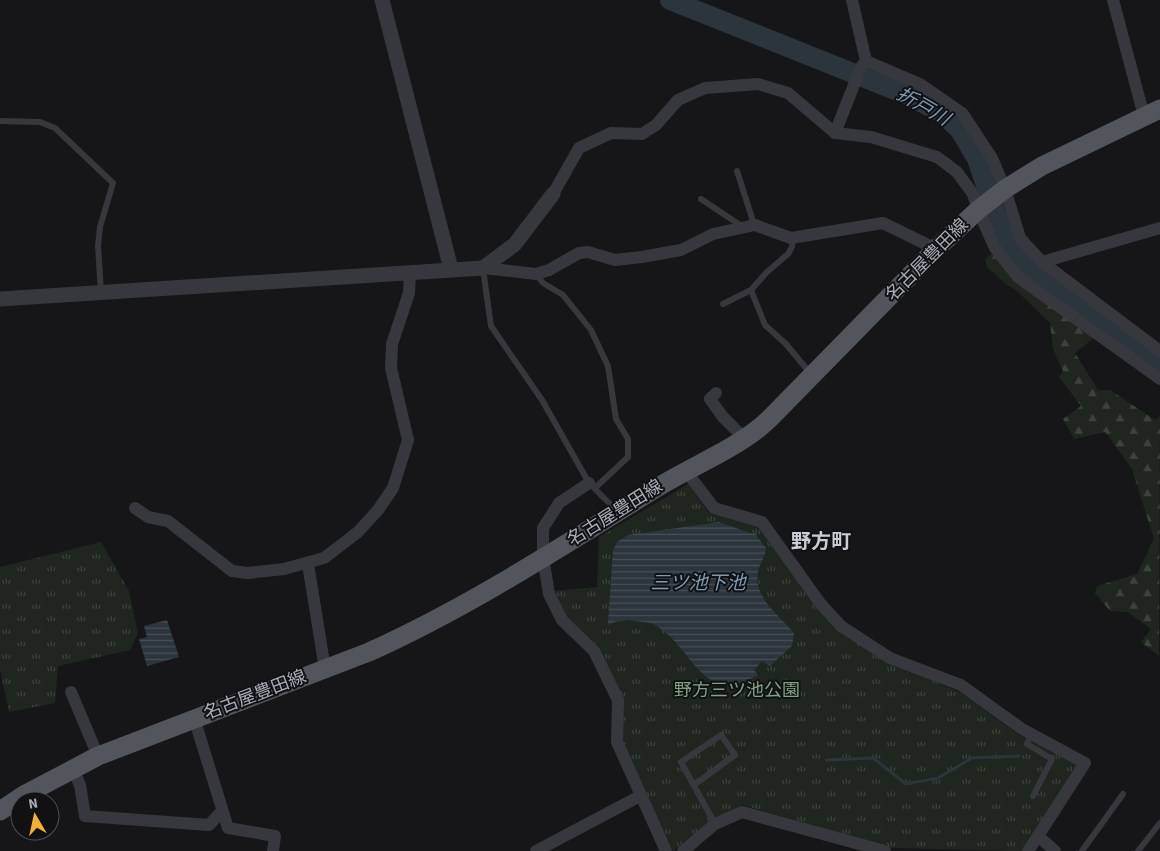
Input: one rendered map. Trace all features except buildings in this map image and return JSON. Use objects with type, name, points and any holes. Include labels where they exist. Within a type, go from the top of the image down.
[{"type":"main road","name":"名古屋豊田線","points":[[0,811],[24,795],[98,756],[408,634],[619,513],[684,470],[744,438],[760,427],[812,376],[936,249],[1002,191],[1042,166],[1152,112]]},
{"type":"street","points":[[382,0],[451,269]]},
{"type":"street","points":[[835,133],[864,64],[852,0]]},
{"type":"street","points":[[1114,0],[1152,112]]},
{"type":"street","points":[[864,64],[920,84],[963,114],[992,158],[1020,238],[1042,262],[1160,351]]},
{"type":"street","points":[[482,268],[516,244],[553,194],[579,148],[611,133],[642,134],[656,125],[678,100],[705,88],[758,84],[788,93],[835,133],[871,137],[937,157],[966,181],[980,209],[995,248],[1018,277],[1160,379]]},
{"type":"street","points":[[0,299],[451,269],[482,268],[536,274],[549,270],[579,253],[588,252],[615,260],[642,257],[682,250],[714,234],[748,227],[769,228],[793,237],[883,223],[936,249]]},
{"type":"street","points":[[1042,262],[1160,228]]},
{"type":"street","points":[[135,508],[148,516],[168,521],[232,571],[248,574],[284,570],[324,558],[358,532],[378,510],[393,488],[408,440],[392,368],[392,344],[408,293],[410,272]]},
{"type":"street","points":[[716,393],[710,399],[723,417],[744,438]]},
{"type":"street","points":[[684,470],[714,508],[762,522],[820,603],[841,626],[890,658],[961,685],[989,707],[1085,764],[1028,851]]},
{"type":"street","points":[[592,486],[559,503],[543,528],[543,557],[549,594],[562,620],[594,651],[618,700],[616,742],[666,851]]},
{"type":"street","points":[[308,564],[325,668]]},
{"type":"street","points":[[71,692],[98,756]]},
{"type":"street","points":[[194,718],[228,828],[275,836],[273,851]]},
{"type":"street","points":[[73,770],[80,785],[85,816],[209,825],[222,811]]},
{"type":"street","points":[[536,851],[640,796]]},
{"type":"street","points":[[683,851],[715,824],[742,812],[886,851]]},
{"type":"street","points":[[1038,836],[1055,851]]},
{"type":"lane","points":[[0,122],[40,122],[55,128],[113,183],[100,227],[98,246],[102,292]]},
{"type":"lane","points":[[701,199],[748,227],[750,210],[737,171]]},
{"type":"lane","points":[[723,304],[752,290],[767,272],[788,254],[792,247],[793,237]]},
{"type":"lane","points":[[482,268],[491,326],[542,400],[592,486],[619,513]]},
{"type":"lane","points":[[536,274],[542,283],[563,295],[591,330],[608,366],[616,419],[628,439],[628,457],[592,486]]},
{"type":"lane","points":[[752,290],[766,325],[786,344],[812,376]]},
{"type":"lane","points":[[1032,734],[1027,744],[1052,758],[1033,796]]},
{"type":"lane","points":[[694,785],[735,755],[721,735],[681,762],[715,824]]},
{"type":"lane","points":[[1082,851],[1123,794]]},
{"type":"lane","points":[[1138,851],[1160,823]]},
{"type":"green space","points":[[993,253],[1096,336],[1075,353],[1098,390],[1110,390],[1155,420],[1160,416],[1159,656],[1141,642],[1151,629],[1128,612],[1110,611],[1095,593],[1097,586],[1137,574],[1154,539],[1132,469],[1105,432],[1074,439],[1063,419],[1081,406],[1059,377],[1063,371],[1053,349],[1050,323],[1016,290],[1007,285],[987,267],[985,259]]},
{"type":"green space","name":"野方三ツ池公園","points":[[688,484],[709,513],[759,527],[816,607],[890,663],[960,692],[1019,735],[1077,765],[1023,851],[892,848],[742,805],[710,821],[673,851],[621,742],[622,699],[566,618],[554,591],[597,587],[599,537]]},
{"type":"green space","points":[[101,542],[129,591],[138,633],[130,650],[58,666],[55,703],[9,712],[0,669],[0,567]]},
{"type":"water","name":"三ツ池下池","points":[[719,522],[753,534],[757,532],[756,535],[766,548],[758,571],[757,581],[759,590],[768,605],[794,633],[792,646],[770,666],[762,661],[754,670],[758,675],[739,683],[724,684],[711,680],[700,672],[670,636],[655,625],[629,620],[618,621],[609,625],[608,623],[613,550],[617,542],[628,535]]},
{"type":"water","points":[[167,620],[179,657],[147,666],[139,639],[147,637],[144,626]]},
{"type":"waterway","name":"折戸川","points":[[670,0],[905,94],[941,112],[960,130],[977,159],[1006,244],[1024,264],[1160,366]]},
{"type":"waterway","points":[[826,760],[873,758],[906,784],[938,778],[972,758],[1019,756]]},
{"type":"district","name":"野方町","points":[[821,542]]}]
